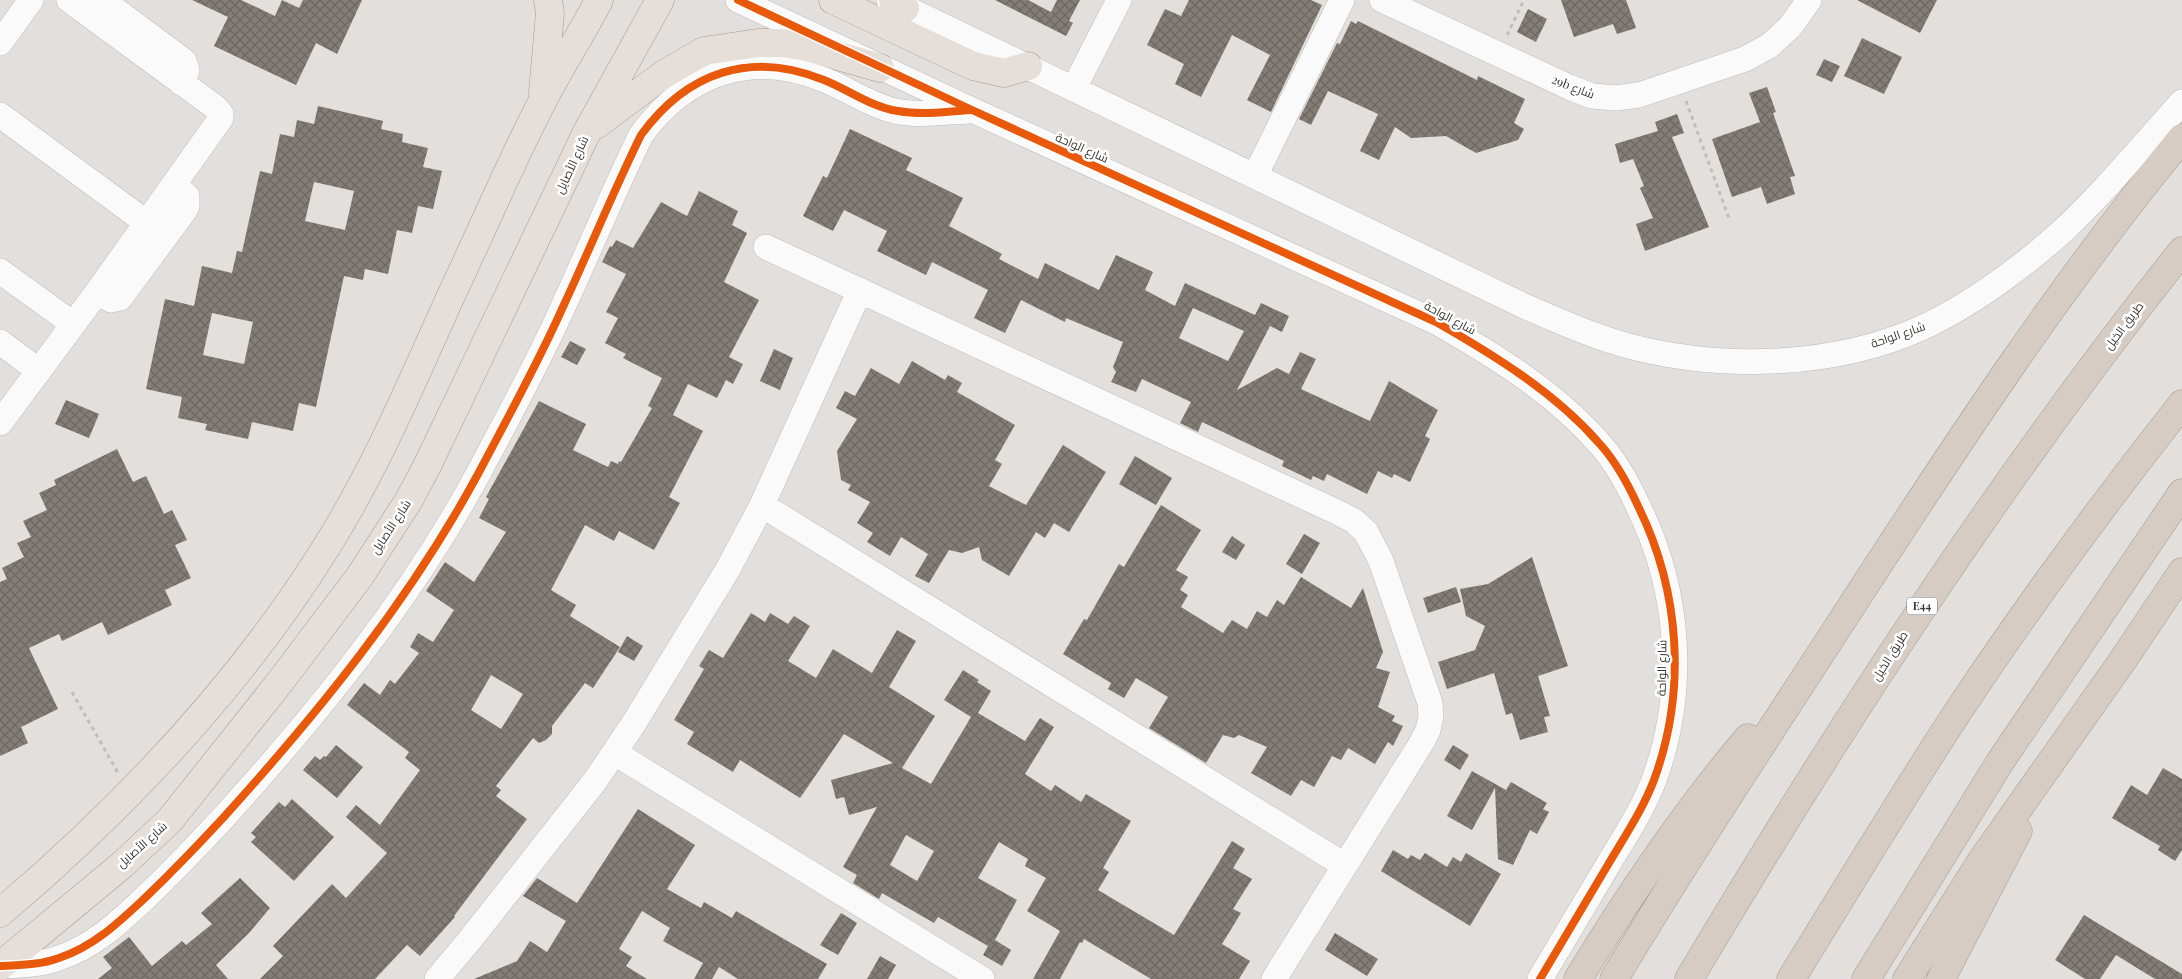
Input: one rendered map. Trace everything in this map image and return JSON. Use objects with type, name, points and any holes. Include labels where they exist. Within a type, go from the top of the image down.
[{"type":"highway","points":[[1614,979],[1810,670],[2016,358],[2102,240],[2182,138]]},
{"type":"highway","name":"طريق الخيل","points":[[1689,979],[1739,895],[1914,618],[2015,472],[2182,251]]},
{"type":"highway","points":[[1791,979],[1905,795],[2011,633],[2120,483],[2182,404]]},
{"type":"highway","points":[[1866,979],[1952,837],[2041,700],[2182,493]]},
{"type":"highway","points":[[1907,979],[1982,860],[2123,660],[2182,572]]},
{"type":"highway","points":[[1578,979],[1642,879],[1710,784],[1761,722],[1810,670]]},
{"type":"highway","points":[[1941,979],[2013,841],[2051,760]]},
{"type":"main road","points":[[543,101],[550,13],[548,0]]},
{"type":"main road","points":[[0,913],[63,859],[195,724],[245,665],[290,603],[355,500],[543,101],[599,0]]},
{"type":"main road","name":"شارع الأصايل","points":[[0,966],[109,876],[170,820],[280,682],[360,576],[409,500],[427,466],[587,132],[660,0]]},
{"type":"main road","points":[[833,0],[974,66],[1004,73],[1028,66]]},
{"type":"main road","points":[[587,132],[664,74],[704,51],[758,43],[783,43],[807,47],[880,68]]},
{"type":"street","points":[[0,43],[31,0]]},
{"type":"street","points":[[102,0],[184,61],[187,70],[182,83]]},
{"type":"street","name":"شارع الواحة","points":[[738,0],[880,68],[1399,304],[1464,338],[1506,364],[1564,410],[1599,442],[1616,466],[1645,519],[1664,573],[1674,630],[1675,674],[1672,707],[1663,755],[1643,806],[1540,979]]},
{"type":"street","points":[[1074,88],[1119,0]]},
{"type":"street","points":[[1255,176],[1342,0]]},
{"type":"street","name":"29b شارع","points":[[1382,0],[1592,96],[1616,98],[1639,95],[1745,59],[1769,46],[1790,27],[1809,0]]},
{"type":"street","points":[[0,424],[147,223],[219,122],[221,114],[215,107],[75,2]]},
{"type":"street","name":"شارع الواحة","points":[[896,3],[1484,288],[1600,337],[1659,353],[1727,361],[1796,359],[1854,349],[1896,337],[1927,325],[1982,293],[2034,255],[2097,195],[2182,102]]},
{"type":"street","points":[[0,966],[32,965],[59,958],[85,947],[108,932],[204,839],[311,717],[347,672],[414,579],[478,475],[562,311],[641,135],[668,103],[685,90],[713,75],[754,66],[804,72],[826,80],[866,101],[897,111],[914,113],[972,110]]},
{"type":"street","points":[[0,115],[147,223]]},
{"type":"street","points":[[98,291],[112,300],[120,298],[187,206],[187,196],[174,185]]},
{"type":"street","points":[[766,247],[1339,513],[1354,521],[1366,532],[1384,571],[1426,689],[1431,716],[1428,730],[1422,742],[1274,979]]},
{"type":"street","points":[[0,271],[73,324]]},
{"type":"street","points":[[443,977],[615,753],[728,569],[762,505],[860,290]]},
{"type":"street","points":[[0,342],[39,371]]},
{"type":"street","points":[[762,505],[1344,865]]},
{"type":"street","points":[[615,753],[982,979]]},
{"type":"path","points":[[1498,54],[1524,0]]},
{"type":"path","points":[[1679,82],[1730,221]]},
{"type":"path","points":[[72,692],[129,793]]},
{"type":"building","points":[[192,0],[241,0],[275,16],[282,0],[299,8],[303,0],[362,0],[337,54],[316,43],[296,85],[214,46],[228,17]]},
{"type":"building","points":[[995,0],[1028,0],[1051,12],[1057,0],[1080,0],[1069,21],[1073,23],[1066,36]]},
{"type":"building","points":[[1189,0],[1311,0],[1322,5],[1271,112],[1247,100],[1270,55],[1232,35],[1201,97],[1175,84],[1184,64],[1147,45],[1165,9],[1181,16]]},
{"type":"building","points":[[1561,0],[1626,0],[1636,28],[1617,34],[1613,24],[1574,37]]},
{"type":"building","points":[[1857,0],[1937,0],[1920,33]]},
{"type":"building","points":[[1528,9],[1547,19],[1536,42],[1517,32]]},
{"type":"building","points":[[1351,21],[1356,24],[1358,21],[1477,80],[1478,76],[1525,99],[1514,123],[1524,129],[1518,140],[1476,153],[1446,136],[1411,138],[1395,127],[1379,160],[1360,151],[1378,114],[1328,91],[1311,125],[1299,119],[1337,43],[1340,44]]},
{"type":"building","points":[[1862,38],[1902,57],[1884,94],[1844,76]]},
{"type":"building","points":[[1824,59],[1840,66],[1832,82],[1816,75]]},
{"type":"building","points":[[1767,87],[1776,112],[1773,113],[1795,176],[1790,177],[1795,194],[1767,204],[1761,187],[1732,197],[1712,139],[1760,122],[1749,93]]},
{"type":"building","points":[[318,106],[383,121],[381,129],[403,134],[402,142],[428,148],[423,167],[442,171],[433,209],[418,206],[412,233],[397,230],[388,274],[365,269],[363,280],[344,276],[316,407],[299,403],[293,431],[252,422],[248,439],[205,430],[207,424],[178,418],[182,397],[146,389],[165,299],[194,306],[202,266],[232,273],[237,251],[242,252],[260,171],[272,174],[280,134],[294,137],[297,120],[314,124]],"holes":[[[314,182],[354,191],[345,230],[305,221]],[[212,313],[253,322],[244,364],[203,355]]]},
{"type":"building","points":[[1677,114],[1684,133],[1672,137],[1709,227],[1645,251],[1636,224],[1653,218],[1640,188],[1644,186],[1633,159],[1620,163],[1615,144],[1658,131],[1655,122]]},
{"type":"building","points":[[850,129],[912,158],[906,170],[963,198],[949,226],[1002,254],[999,259],[1038,279],[1045,263],[1099,290],[1116,255],[1153,272],[1145,290],[1175,306],[1185,283],[1255,315],[1261,303],[1289,316],[1282,332],[1270,326],[1237,390],[1277,368],[1289,374],[1300,352],[1316,359],[1301,389],[1370,421],[1389,381],[1438,410],[1425,436],[1430,439],[1410,482],[1394,474],[1392,478],[1378,471],[1367,494],[1327,474],[1324,481],[1313,476],[1311,480],[1282,466],[1284,461],[1202,422],[1198,432],[1180,423],[1191,402],[1142,379],[1136,392],[1111,382],[1116,372],[1113,367],[1123,342],[1066,318],[1065,322],[1021,300],[1005,333],[974,318],[988,290],[932,262],[926,275],[877,251],[887,231],[844,210],[833,231],[803,216],[823,176],[827,178]],"holes":[[[1193,308],[1244,331],[1228,361],[1179,338]]]},
{"type":"building","points":[[699,191],[738,211],[732,225],[747,233],[724,282],[759,300],[729,357],[743,364],[733,384],[726,380],[717,398],[688,384],[673,415],[703,431],[669,497],[680,503],[654,550],[619,531],[614,541],[585,525],[551,590],[576,605],[570,616],[620,647],[593,688],[585,683],[552,726],[552,734],[546,740],[539,743],[533,738],[496,786],[501,790],[496,796],[527,819],[455,917],[420,956],[407,945],[375,979],[260,979],[283,956],[273,946],[332,884],[346,898],[387,853],[346,817],[356,805],[380,825],[420,770],[405,758],[409,752],[347,705],[364,683],[380,695],[390,680],[395,684],[419,653],[410,647],[418,633],[433,642],[454,610],[426,591],[445,562],[474,582],[506,532],[479,518],[489,499],[486,497],[539,401],[586,424],[573,450],[608,467],[611,461],[618,464],[619,461],[621,462],[652,408],[648,406],[662,378],[623,358],[626,354],[605,343],[618,318],[606,312],[626,274],[602,262],[610,246],[612,247],[616,240],[633,248],[661,202],[687,216]],"holes":[[[491,675],[523,694],[501,729],[471,710]]]},
{"type":"building","points":[[570,341],[586,349],[577,365],[561,357]]},
{"type":"building","points":[[774,349],[793,358],[780,390],[760,381]]},
{"type":"building","points":[[912,361],[945,380],[948,375],[962,383],[957,392],[1015,425],[995,460],[1002,464],[989,486],[1026,505],[1063,445],[1106,472],[1069,532],[1054,523],[1045,538],[1036,532],[1009,576],[982,560],[979,547],[962,553],[949,550],[929,583],[915,576],[928,554],[901,537],[890,556],[867,542],[873,533],[857,523],[870,502],[848,490],[851,485],[841,480],[837,451],[857,419],[836,408],[845,391],[855,396],[871,368],[899,384]]},
{"type":"building","points":[[66,400],[99,414],[89,438],[55,424]]},
{"type":"building","points":[[117,449],[133,482],[146,476],[164,514],[172,510],[187,540],[175,545],[191,578],[165,590],[172,605],[108,635],[102,622],[62,641],[59,634],[29,648],[58,709],[21,727],[28,743],[0,756],[0,582],[7,579],[2,568],[24,557],[17,543],[31,537],[23,521],[47,510],[39,493],[56,485],[54,480]]},
{"type":"building","points":[[1135,456],[1172,478],[1156,505],[1119,484]]},
{"type":"building","points":[[1161,505],[1201,530],[1176,570],[1188,577],[1180,590],[1188,595],[1181,607],[1223,633],[1232,620],[1247,629],[1257,611],[1267,617],[1277,600],[1284,605],[1301,577],[1351,608],[1363,588],[1383,652],[1376,668],[1390,672],[1378,707],[1395,716],[1392,721],[1403,726],[1393,746],[1388,742],[1375,764],[1348,748],[1341,760],[1332,756],[1314,787],[1301,780],[1291,796],[1251,773],[1267,747],[1239,735],[1234,738],[1223,735],[1206,763],[1149,728],[1168,697],[1136,678],[1124,698],[1108,689],[1111,683],[1063,654],[1084,619],[1087,620],[1119,564],[1124,567]]},
{"type":"building","points":[[1304,534],[1320,543],[1302,574],[1286,564]]},
{"type":"building","points":[[1232,536],[1245,545],[1236,560],[1222,552]]},
{"type":"building","points":[[1532,557],[1568,666],[1538,676],[1550,716],[1544,717],[1548,732],[1520,740],[1512,713],[1506,715],[1494,673],[1447,689],[1438,662],[1475,650],[1485,626],[1466,616],[1460,589],[1488,584]]},
{"type":"building","points":[[1456,587],[1461,602],[1428,613],[1423,598]]},
{"type":"building","points":[[751,613],[765,622],[770,613],[788,624],[794,616],[810,626],[788,661],[816,678],[833,649],[872,673],[897,630],[916,641],[889,687],[935,716],[902,768],[931,784],[971,717],[944,700],[963,670],[979,680],[977,682],[991,691],[978,713],[1025,741],[1040,718],[1054,727],[1025,774],[1051,791],[1055,785],[1081,802],[1086,794],[1131,821],[1103,868],[1109,872],[1098,890],[1174,935],[1232,841],[1245,849],[1233,868],[1252,879],[1233,909],[1241,913],[1222,944],[1250,961],[1239,979],[1151,979],[1084,939],[1082,943],[1080,942],[1060,979],[1033,979],[1060,931],[1027,911],[1046,878],[1025,866],[1028,859],[999,842],[978,878],[1017,900],[995,940],[1011,950],[1002,966],[983,955],[988,946],[938,917],[934,923],[882,893],[879,899],[853,883],[857,875],[843,867],[877,807],[849,815],[844,797],[836,799],[831,780],[893,763],[844,734],[800,798],[740,760],[733,772],[687,744],[694,732],[674,720],[704,669],[699,666],[709,650],[723,658]],"holes":[[[906,835],[934,851],[917,881],[890,865]]]},
{"type":"building","points":[[627,636],[643,646],[634,661],[618,652]]},
{"type":"building","points":[[336,745],[363,767],[337,798],[303,770],[315,756],[320,760],[324,756],[326,757]]},
{"type":"building","points":[[1453,745],[1469,755],[1460,770],[1444,760]]},
{"type":"building","points":[[2163,768],[2182,779],[2182,850],[2175,861],[2158,850],[2160,846],[2112,818],[2131,785],[2147,795]]},
{"type":"building","points":[[1472,771],[1506,790],[1511,782],[1547,803],[1543,809],[1549,812],[1537,834],[1530,830],[1513,865],[1498,859],[1495,788],[1472,830],[1447,816]]},
{"type":"building","points":[[292,799],[334,837],[294,881],[251,842],[256,837],[251,833],[279,802],[285,807]]},
{"type":"building","points":[[638,809],[695,845],[667,889],[701,908],[704,902],[732,918],[736,911],[827,964],[818,979],[738,979],[719,967],[712,979],[694,979],[703,963],[663,941],[670,928],[642,911],[619,949],[632,957],[626,966],[647,979],[474,979],[517,961],[530,941],[547,952],[566,921],[523,896],[537,878],[577,903]]},
{"type":"building","points":[[1393,850],[1408,859],[1411,855],[1420,860],[1425,853],[1447,867],[1453,857],[1461,862],[1466,853],[1501,874],[1470,926],[1381,871]]},
{"type":"building","points":[[240,878],[270,908],[249,933],[216,965],[228,979],[98,979],[112,968],[103,957],[129,937],[152,966],[182,941],[186,945],[212,924],[201,913]]},
{"type":"building","points":[[841,913],[857,923],[838,955],[820,945]]},
{"type":"building","points":[[2084,915],[2182,974],[2182,979],[2155,979],[2116,955],[2100,979],[2085,979],[2055,960]]},
{"type":"building","points":[[1335,933],[1378,959],[1367,976],[1325,950]]},
{"type":"building","points":[[880,956],[896,965],[888,979],[867,979]]},
{"type":"cycle path","points":[[738,0],[972,110],[1436,322],[1501,361],[1543,391],[1581,424],[1610,456],[1621,472],[1634,498],[1652,538],[1663,572],[1670,606],[1674,641],[1675,676],[1671,711],[1665,746],[1645,801],[1540,979]]},
{"type":"cycle path","points":[[0,966],[37,963],[59,958],[96,940],[117,923],[147,896],[223,818],[294,737],[361,654],[423,566],[478,474],[522,392],[552,330],[641,135],[659,113],[700,82],[722,73],[746,68],[771,67],[797,71],[824,80],[888,109],[925,113],[970,110]]}]
